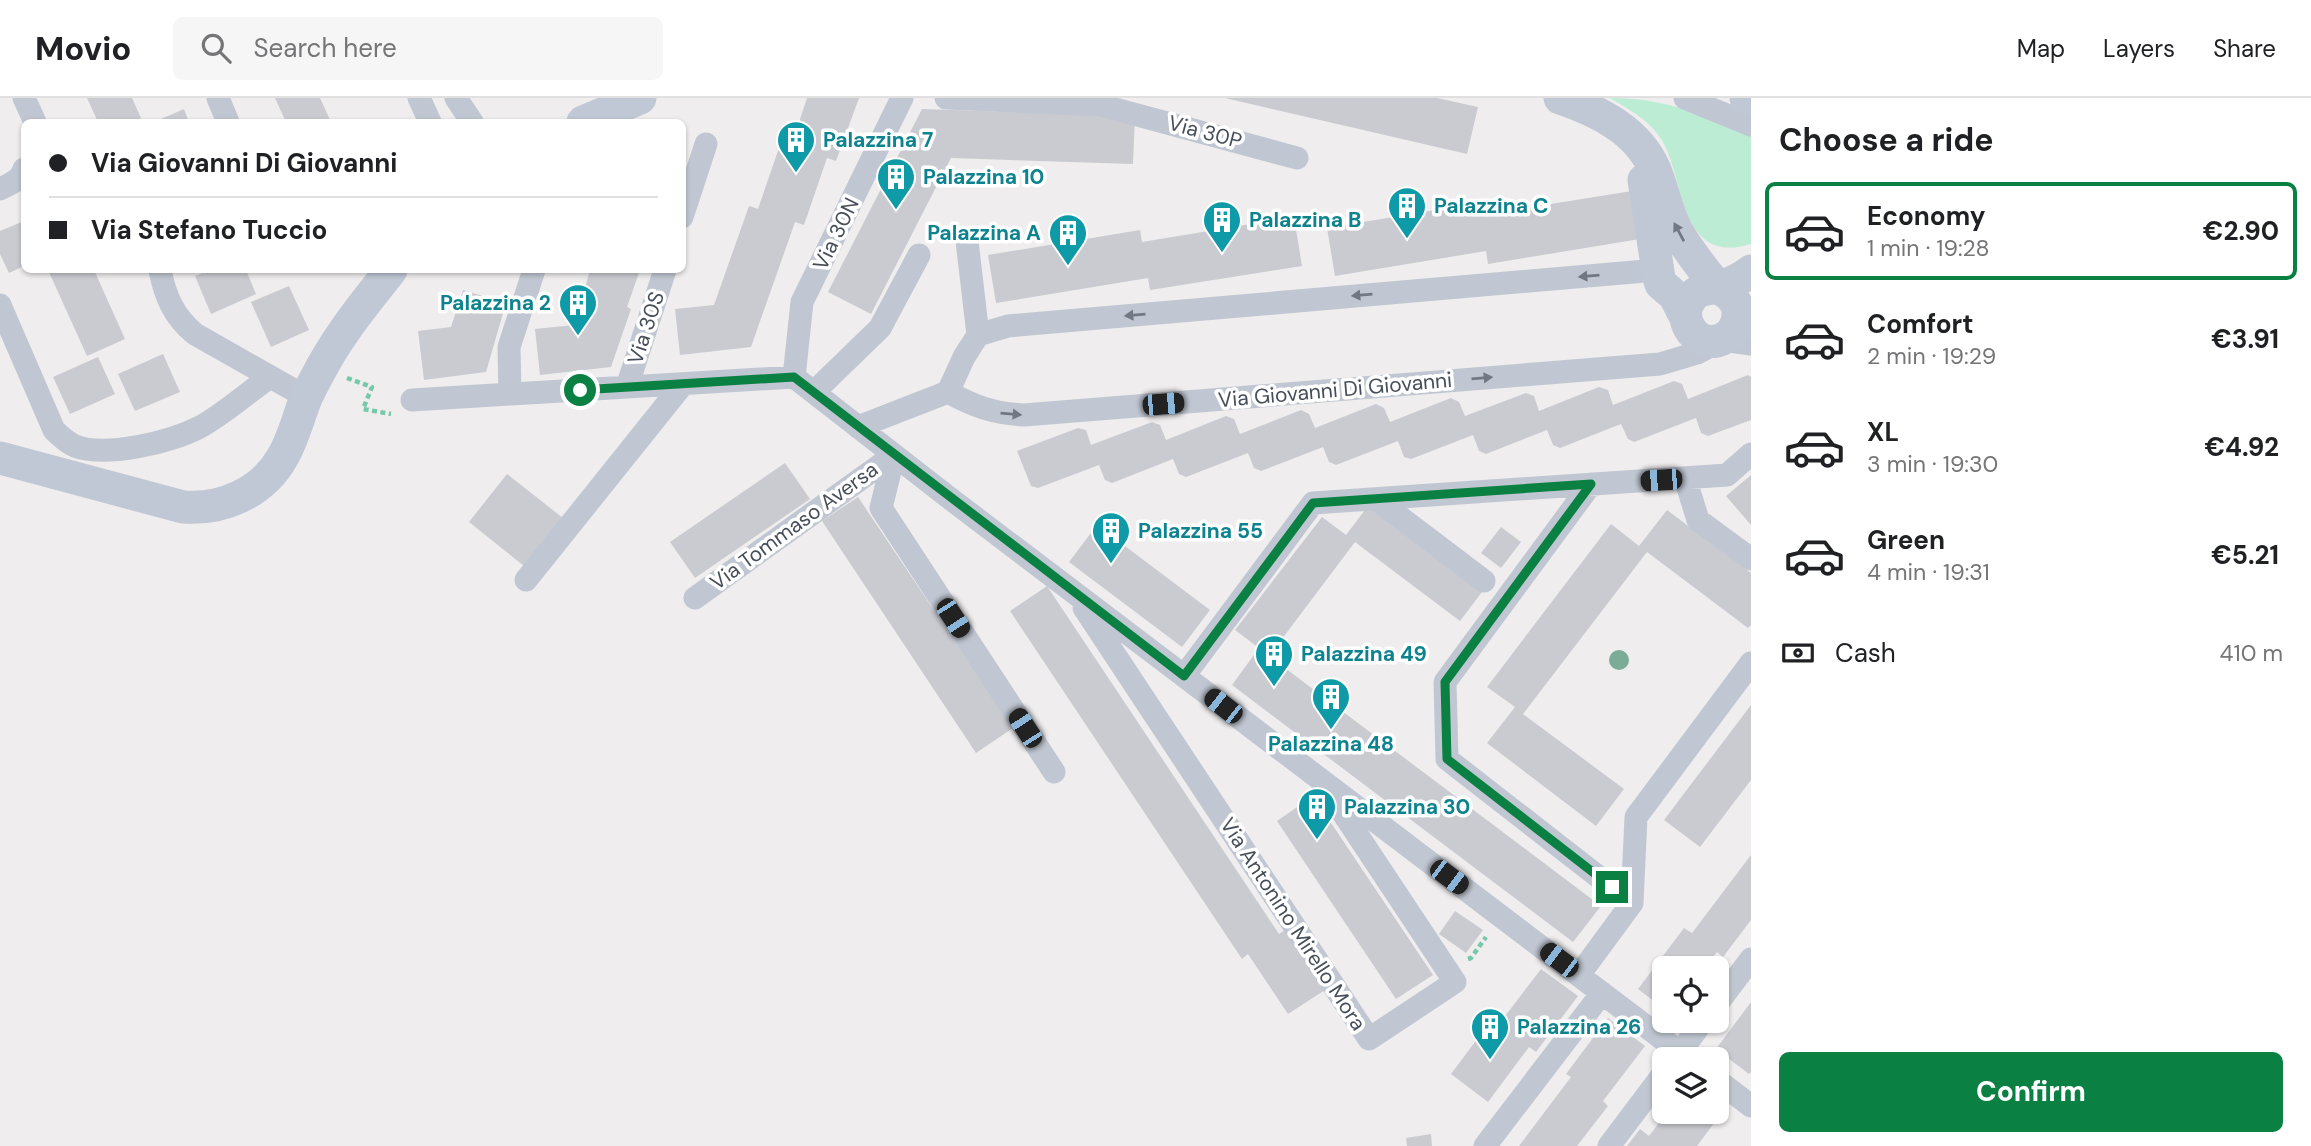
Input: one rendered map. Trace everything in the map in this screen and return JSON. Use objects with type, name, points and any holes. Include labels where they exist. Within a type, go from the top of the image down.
[{"type":"street","points":[[24,98],[34,119]]},
{"type":"street","points":[[218,98],[227,119]]},
{"type":"street","points":[[419,98],[429,119]]},
{"type":"street","points":[[456,98],[470,119]]},
{"type":"street","points":[[590,119],[640,98]]},
{"type":"street","name":"Via 30N","points":[[794,377],[802,302],[902,98]]},
{"type":"street","name":"Via 30P","points":[[946,98],[1100,105],[1297,158]]},
{"type":"street","points":[[1560,98],[1614,122],[1638,143],[1654,167],[1676,230],[1733,313]]},
{"type":"street","points":[[1685,98],[1751,125]]},
{"type":"street","points":[[1746,98],[1751,100]]},
{"type":"street","points":[[1638,143],[1661,284],[1675,296],[1687,324],[1698,337],[1705,341],[1733,313],[1751,263]]},
{"type":"street","points":[[686,205],[706,144]]},
{"type":"street","points":[[0,189],[21,176]]},
{"type":"street","points":[[858,427],[948,392],[964,357],[978,335],[967,242]]},
{"type":"street","points":[[814,392],[880,328],[919,255]]},
{"type":"street","points":[[978,335],[1008,326],[1657,270],[1733,313]]},
{"type":"street","points":[[1733,313],[1740,279],[1751,271]]},
{"type":"street","points":[[161,273],[173,311],[182,324],[306,397]]},
{"type":"street","points":[[0,458],[163,503],[200,508],[237,499],[257,487],[272,473],[283,457],[306,397],[325,363],[346,328],[389,273]]},
{"type":"street","points":[[510,394],[509,347],[533,273]]},
{"type":"street","name":"Via 30S","points":[[627,387],[664,273]]},
{"type":"street","points":[[1685,316],[1686,308],[1695,294],[1702,289],[1733,313]]},
{"type":"street","points":[[0,305],[54,430],[63,439],[87,450],[143,446],[165,440],[200,426],[270,377]]},
{"type":"street","name":"Via Giovanni Di Giovanni","points":[[948,392],[972,405],[998,413],[1024,415],[1660,364],[1697,353],[1733,313]]},
{"type":"street","points":[[412,400],[794,377],[1670,1047]]},
{"type":"street","points":[[526,580],[683,384]]},
{"type":"street","points":[[1184,676],[1313,503],[1727,475],[1751,454]]},
{"type":"street","points":[[894,455],[881,508],[1054,772]]},
{"type":"street","name":"Via Tommaso Aversa","points":[[695,598],[894,455]]},
{"type":"street","points":[[1685,478],[1698,520],[1751,559]]},
{"type":"street","points":[[1591,484],[1445,682],[1447,759],[1632,903]]},
{"type":"street","points":[[1376,499],[1484,581]]},
{"type":"street","name":"Via Antonino Mirello Mora","points":[[1073,592],[1369,1039],[1455,982],[1443,965]]},
{"type":"street","points":[[1578,975],[1632,903],[1636,817],[1751,663]]},
{"type":"street","points":[[1321,780],[1443,965]]},
{"type":"street","points":[[1729,988],[1751,959]]},
{"type":"street","points":[[1485,1146],[1602,993]]},
{"type":"street","points":[[1609,1146],[1652,1089]]},
{"type":"street","points":[[1729,1089],[1751,1106]]},
{"type":"path","points":[[325,363],[347,378],[372,387],[363,409],[394,414],[412,400]]},
{"type":"path","points":[[1443,965],[1471,958],[1500,916]]},
{"type":"green space","points":[[1610,98],[1666,104],[1699,114],[1751,136],[1751,244],[1728,248],[1710,243],[1698,232],[1682,198],[1663,142],[1646,122]]},
{"type":"building","points":[[87,98],[132,98],[141,118],[139,119],[97,119]]},
{"type":"building","points":[[275,98],[320,98],[330,119],[285,119]]},
{"type":"building","points":[[807,98],[859,98],[836,161],[827,158],[804,225],[795,222],[751,347],[680,355],[675,309],[714,305],[749,206],[758,209],[781,142],[791,146]]},
{"type":"building","points":[[1225,98],[1437,98],[1478,107],[1467,154]]},
{"type":"building","points":[[184,109],[188,119],[161,119]]},
{"type":"building","points":[[922,109],[1135,116],[1133,164],[951,158],[871,314],[828,292]]},
{"type":"building","points":[[1632,191],[1640,239],[1488,264],[1486,251],[1335,276],[1327,228],[1478,203],[1481,215]]},
{"type":"building","points":[[1294,217],[1302,266],[1150,290],[1148,278],[996,303],[988,255],[1140,230],[1142,242]]},
{"type":"building","points":[[21,222],[21,267],[9,273],[0,254],[0,231]]},
{"type":"building","points":[[49,273],[95,273],[125,339],[87,356]]},
{"type":"building","points":[[202,273],[247,273],[256,294],[211,314],[195,276]]},
{"type":"building","name":"Palazzina 2","points":[[589,273],[639,273],[627,307],[631,309],[611,367],[540,375],[535,329],[574,325]]},
{"type":"building","points":[[289,286],[309,330],[271,347],[251,302]]},
{"type":"building","points":[[463,290],[506,303],[486,372],[424,380],[418,331],[451,327]]},
{"type":"building","points":[[163,354],[180,392],[135,411],[118,374]]},
{"type":"building","points":[[98,357],[115,394],[70,414],[53,377]]},
{"type":"building","points":[[1748,375],[1751,377],[1751,420],[1708,436],[1701,433],[1696,418],[1634,442],[1628,439],[1621,424],[1560,448],[1553,445],[1547,430],[1486,454],[1479,451],[1473,435],[1411,459],[1404,457],[1398,441],[1336,465],[1329,462],[1323,447],[1261,471],[1254,468],[1248,453],[1186,477],[1179,474],[1173,459],[1112,483],[1105,480],[1099,465],[1038,488],[1031,486],[1017,451],[1078,428],[1086,430],[1091,445],[1152,422],[1160,425],[1166,440],[1226,416],[1234,419],[1240,434],[1301,410],[1309,414],[1315,428],[1376,404],[1384,408],[1390,422],[1451,398],[1459,402],[1465,416],[1526,393],[1534,396],[1539,411],[1599,387],[1608,390],[1613,405],[1674,381],[1682,384],[1688,399]]},
{"type":"building","points":[[785,463],[810,499],[695,578],[670,542]]},
{"type":"building","points":[[507,474],[563,518],[524,566],[469,522]]},
{"type":"building","points":[[1751,475],[1751,525],[1726,496]]},
{"type":"building","points":[[858,497],[1013,728],[976,753],[822,521]]},
{"type":"building","points":[[1371,502],[1485,588],[1460,621],[1355,542],[1269,656],[1601,906],[1573,942],[1232,685],[1259,648],[1235,630],[1322,517],[1346,535]]},
{"type":"building","points":[[1667,510],[1751,573],[1751,625],[1748,628],[1647,552],[1523,714],[1624,789],[1596,826],[1487,743],[1515,707],[1487,687],[1611,524],[1639,546]]},
{"type":"building","points":[[1097,525],[1210,610],[1182,647],[1069,562]]},
{"type":"building","points":[[1501,527],[1521,542],[1501,568],[1481,553]]},
{"type":"building","points":[[1047,586],[1279,934],[1285,930],[1325,990],[1288,1014],[1248,954],[1242,959],[1010,611]]},
{"type":"building","points":[[1751,705],[1751,780],[1700,847],[1664,820]]},
{"type":"building","points":[[1313,796],[1433,975],[1396,999],[1277,821]]},
{"type":"building","points":[[1751,855],[1751,920],[1724,956],[1717,952],[1714,956],[1663,956],[1684,928],[1692,933]]},
{"type":"building","points":[[1455,911],[1483,930],[1466,953],[1439,934]]},
{"type":"building","points":[[1541,969],[1578,996],[1536,1052],[1529,1047],[1488,1102],[1451,1074],[1492,1019],[1499,1024]]},
{"type":"building","points":[[1652,970],[1652,1000],[1638,989]]},
{"type":"building","points":[[1751,1002],[1749,1074],[1729,1059],[1729,1047],[1717,1047]]},
{"type":"building","points":[[1608,1018],[1645,1046],[1603,1101],[1608,1106],[1577,1146],[1519,1146],[1571,1077],[1566,1074]]},
{"type":"building","points":[[1658,1124],[1713,1124],[1697,1146],[1627,1146],[1640,1129],[1649,1136]]},
{"type":"building","points":[[1431,1134],[1432,1146],[1407,1146],[1406,1138]]},
{"type":"place","name":"Palazzina 7","points":[[796,174]]},
{"type":"place","name":"Palazzina 10","points":[[896,211]]},
{"type":"place","name":"Palazzina C","points":[[1407,240]]},
{"type":"place","name":"Palazzina B","points":[[1222,254]]},
{"type":"place","name":"Palazzina A","points":[[1068,267]]},
{"type":"place","name":"Palazzina 2","points":[[578,337]]},
{"type":"place","name":"Palazzina 55","points":[[1111,565]]},
{"type":"place","name":"Palazzina 49","points":[[1274,688]]},
{"type":"place","name":"Palazzina 48","points":[[1331,731]]},
{"type":"place","name":"Palazzina 30","points":[[1317,841]]},
{"type":"place","name":"Palazzina 26","points":[[1490,1061]]},
{"type":"route","points":[[580,390],[794,377],[1184,676],[1313,503],[1591,484],[1445,682],[1447,759],[1612,887]]}]
